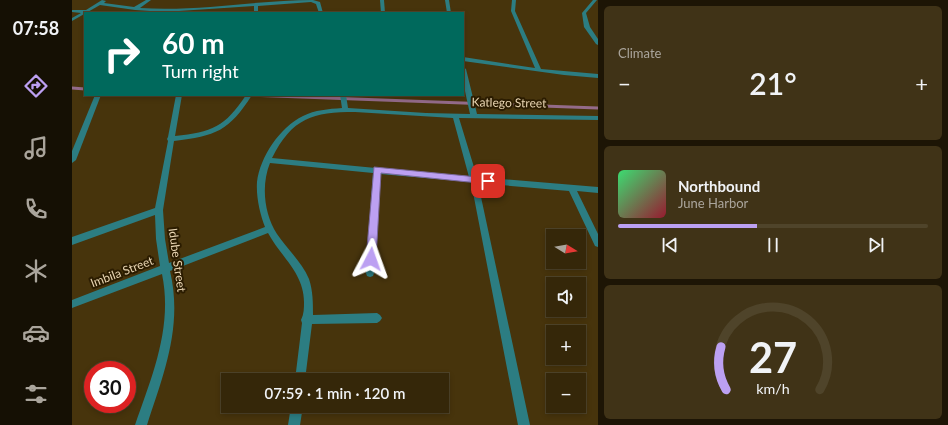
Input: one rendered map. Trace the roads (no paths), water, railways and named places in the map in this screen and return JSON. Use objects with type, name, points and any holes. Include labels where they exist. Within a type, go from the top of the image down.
[{"type":"street","points":[[130,12],[149,0]]},
{"type":"street","points":[[382,0],[383,12]]},
{"type":"street","points":[[447,0],[449,12]]},
{"type":"street","points":[[514,0],[513,11],[539,70]]},
{"type":"street","points":[[595,0],[584,13],[587,27],[598,43]]},
{"type":"street","points":[[87,12],[102,2],[155,12],[196,11],[256,4],[315,2],[318,3],[321,12]]},
{"type":"street","points":[[256,4],[256,12]]},
{"type":"street","points":[[72,11],[84,13]]},
{"type":"street","points":[[72,20],[84,14]]},
{"type":"street","points":[[464,59],[568,74],[598,76]]},
{"type":"street","points":[[464,73],[474,116]]},
{"type":"street","points":[[72,160],[98,96]]},
{"type":"street","name":"Idube Street","points":[[141,425],[165,349],[170,321],[170,297],[159,229],[160,210],[170,139],[179,96]]},
{"type":"street","points":[[170,139],[197,136],[218,130],[234,118],[248,96]]},
{"type":"street","points":[[343,96],[345,110]]},
{"type":"street","name":"Katlego Street","points":[[301,373],[308,302],[307,288],[303,276],[270,229],[261,191],[262,179],[268,160],[276,144],[291,128],[304,117],[315,113],[345,110],[474,116],[598,118]]},
{"type":"street","points":[[455,115],[474,180],[524,425]]},
{"type":"street","points":[[268,160],[474,180],[598,190]]},
{"type":"street","points":[[370,274],[377,170]]},
{"type":"street","points":[[572,188],[598,243]]},
{"type":"street","points":[[72,241],[160,210]]},
{"type":"street","name":"Imbila Street","points":[[72,304],[270,229]]},
{"type":"street","points":[[306,320],[377,318]]},
{"type":"street","points":[[294,425],[295,413]]},
{"type":"waterway","points":[[72,88],[84,89]]},
{"type":"waterway","points":[[275,96],[598,108]]}]
